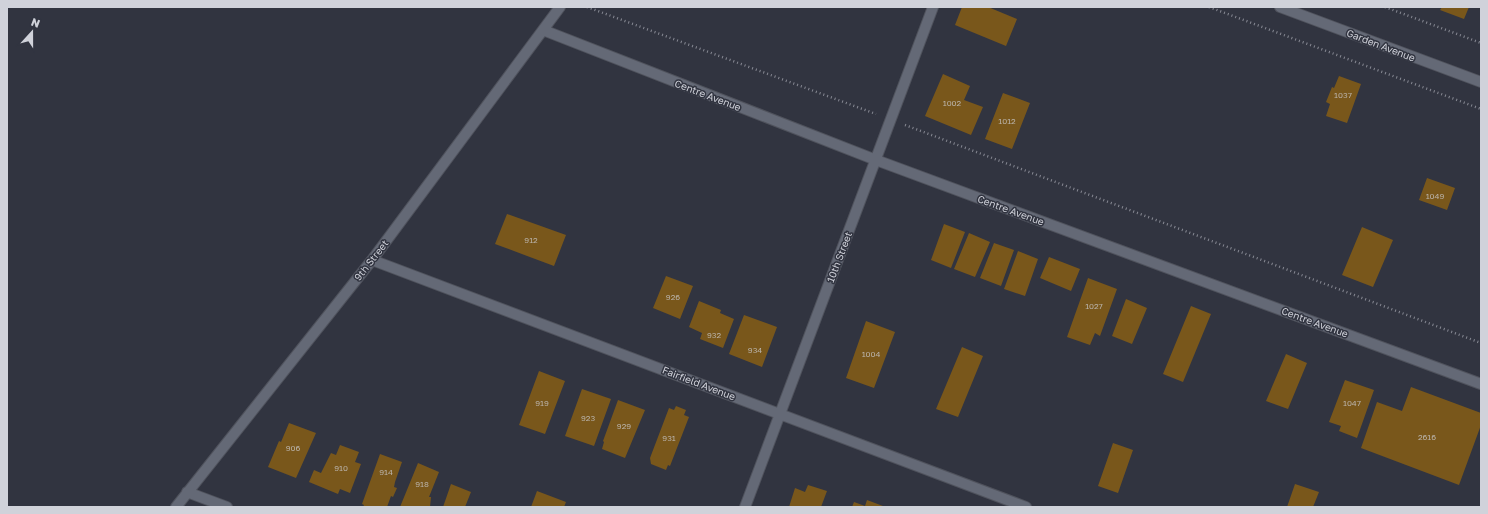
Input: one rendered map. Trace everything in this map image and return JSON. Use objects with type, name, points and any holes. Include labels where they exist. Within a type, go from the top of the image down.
[{"type":"street","name":"9th Street","points":[[176,507],[372,260],[560,7]]},
{"type":"street","name":"10th Street","points":[[744,507],[933,7]]},
{"type":"street","name":"Garden Avenue","points":[[1280,7],[1481,82]]},
{"type":"street","name":"Centre Avenue","points":[[543,30],[876,160],[1481,384]]},
{"type":"street","name":"Fairfield Avenue","points":[[372,260],[1026,507]]},
{"type":"street","points":[[187,492],[226,507]]},
{"type":"path","points":[[587,7],[1481,343]]},
{"type":"path","points":[[1209,7],[1481,109]]},
{"type":"path","points":[[1385,7],[1481,43]]},
{"type":"building","points":[[962,7],[988,7],[1017,19],[1006,46],[955,25]]},
{"type":"building","points":[[1442,7],[1469,7],[1464,19],[1440,10]]},
{"type":"building","points":[[943,74],[970,86],[964,100],[983,107],[971,135],[925,116]]},
{"type":"building","points":[[1339,76],[1361,84],[1347,123],[1326,116],[1330,104],[1326,102],[1332,87],[1334,88]]},
{"type":"building","points":[[1003,93],[1030,103],[1012,149],[985,139]]},
{"type":"building","points":[[1427,178],[1455,188],[1447,210],[1419,200]]},
{"type":"building","points":[[507,214],[566,235],[554,266],[495,244]]},
{"type":"building","points":[[944,224],[965,232],[951,268],[931,260]]},
{"type":"building","points":[[1362,227],[1393,240],[1373,287],[1342,275]]},
{"type":"building","points":[[969,233],[990,242],[975,277],[954,269]]},
{"type":"building","points":[[994,243],[1014,250],[1001,286],[980,278]]},
{"type":"building","points":[[1018,251],[1038,259],[1025,296],[1004,289]]},
{"type":"building","points":[[1049,257],[1080,269],[1071,291],[1040,278]]},
{"type":"building","points":[[666,276],[693,286],[680,319],[653,308]]},
{"type":"building","points":[[1088,278],[1117,289],[1100,336],[1095,333],[1090,345],[1067,337]]},
{"type":"building","points":[[1126,299],[1147,308],[1132,344],[1112,336]]},
{"type":"building","points":[[699,301],[721,310],[720,313],[734,319],[723,348],[700,339],[702,333],[689,327]]},
{"type":"building","points":[[1191,306],[1211,314],[1183,382],[1163,374]]},
{"type":"building","points":[[744,315],[777,327],[762,367],[729,354]]},
{"type":"building","points":[[866,321],[895,332],[874,388],[846,378]]},
{"type":"building","points":[[962,347],[983,356],[958,417],[936,409]]},
{"type":"building","points":[[1286,354],[1307,363],[1288,409],[1266,401]]},
{"type":"building","points":[[539,371],[565,381],[545,434],[519,425]]},
{"type":"building","points":[[1345,380],[1374,390],[1357,438],[1339,431],[1341,426],[1329,422]]},
{"type":"building","points":[[1411,387],[1481,413],[1481,425],[1459,485],[1361,448],[1377,402],[1402,411]]},
{"type":"building","points":[[582,389],[611,399],[594,446],[565,436]]},
{"type":"building","points":[[618,400],[645,410],[625,458],[602,449],[603,441]]},
{"type":"building","points":[[676,406],[686,410],[684,415],[689,417],[670,466],[668,465],[666,470],[651,464],[650,458],[669,408],[674,410]]},
{"type":"building","points":[[289,423],[316,433],[296,478],[268,467],[279,441],[281,442]]},
{"type":"building","points":[[1113,443],[1133,450],[1118,493],[1098,486]]},
{"type":"building","points":[[340,445],[359,452],[355,462],[361,464],[350,493],[340,489],[338,494],[309,482],[314,470],[321,473],[331,453],[336,455]]},
{"type":"building","points":[[380,454],[402,462],[394,487],[397,488],[393,497],[391,496],[387,507],[363,507],[364,505],[362,504]]},
{"type":"building","points":[[418,463],[439,472],[429,497],[431,497],[430,507],[400,507]]},
{"type":"building","points":[[451,484],[471,492],[465,507],[443,507]]},
{"type":"building","points":[[1295,484],[1319,492],[1313,507],[1287,507]]},
{"type":"building","points":[[808,485],[827,491],[821,507],[789,507],[795,488],[805,492]]},
{"type":"building","points":[[537,491],[566,502],[564,507],[531,507]]},
{"type":"building","points":[[867,500],[883,506],[852,507],[854,502],[865,506]]}]
